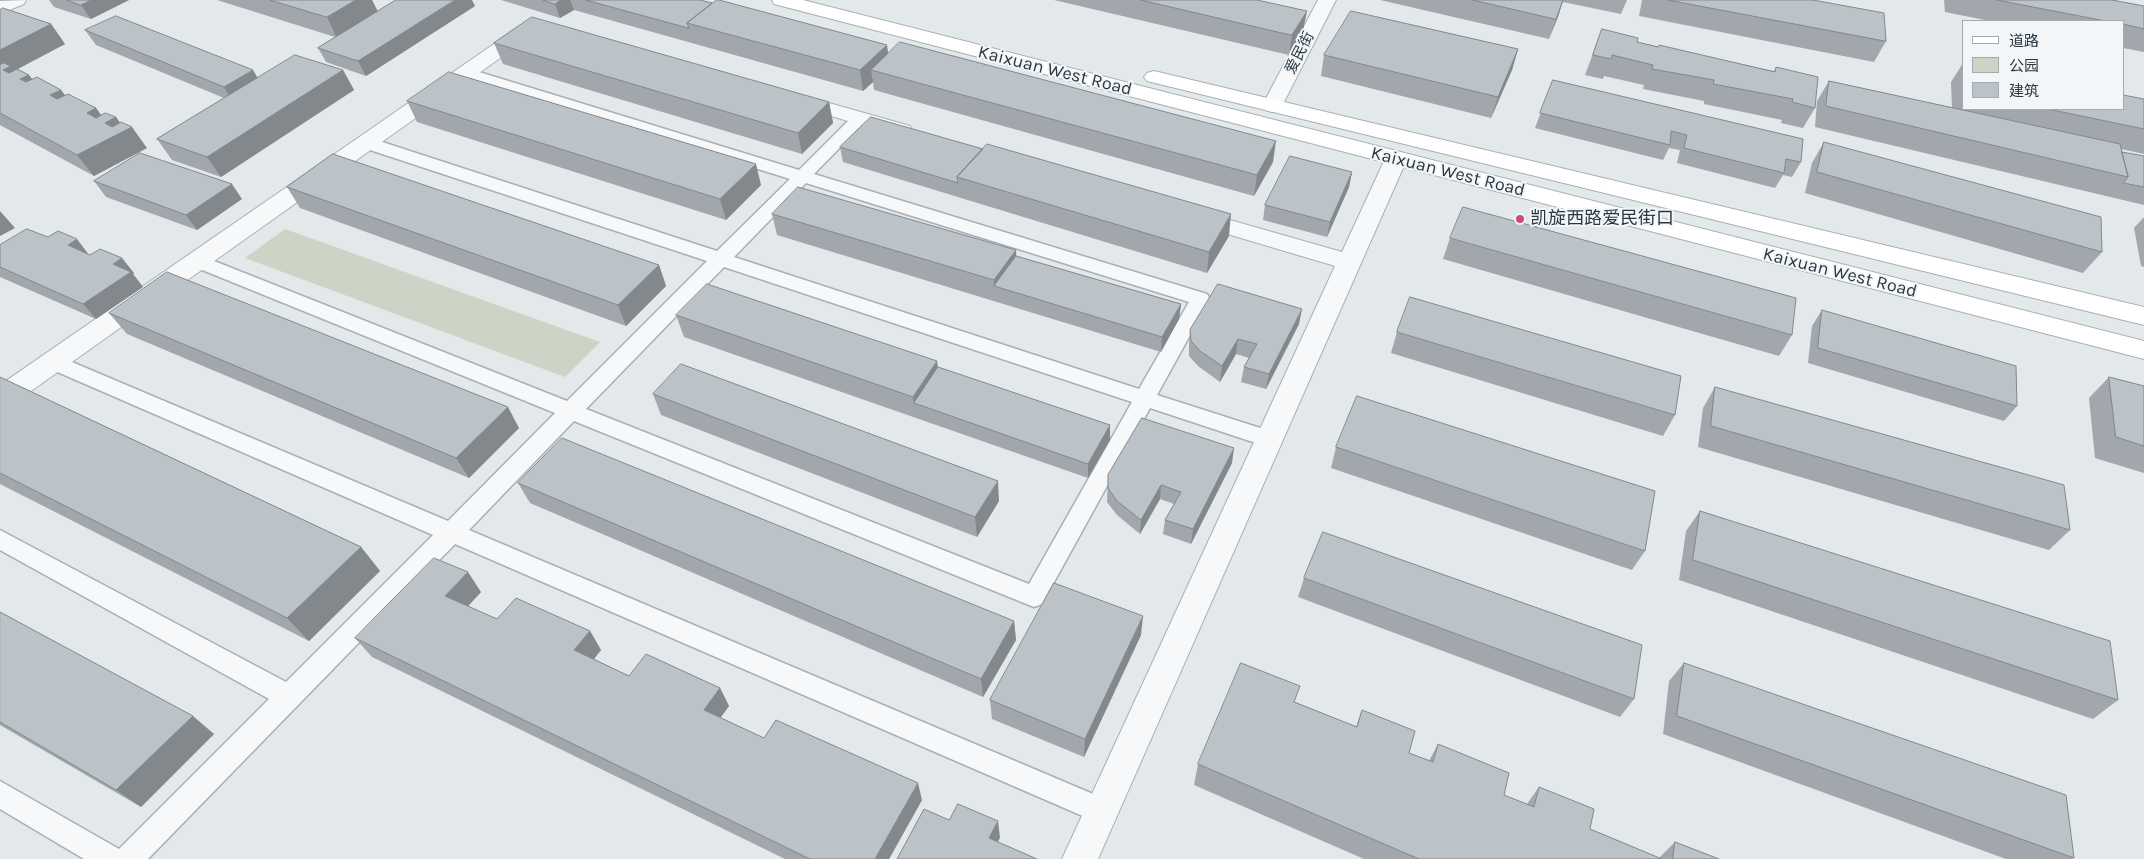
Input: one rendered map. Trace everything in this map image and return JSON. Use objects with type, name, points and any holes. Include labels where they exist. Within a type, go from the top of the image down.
[{"type":"main road","name":"Kaixuan West Road","points":[[781,0],[2144,350]]},
{"type":"main road","name":"Kaixuan West Road","points":[[849,0],[1272,106],[1464,150],[2144,316]]},
{"type":"street","points":[[0,8],[17,0]]},
{"type":"street","name":"爱民街","points":[[1272,106],[1327,0]]},
{"type":"street","points":[[0,399],[537,23],[547,26]]},
{"type":"street","points":[[775,93],[926,138]]},
{"type":"street","points":[[1080,859],[1351,263],[1396,159]]},
{"type":"street","points":[[1172,210],[1351,263]]},
{"type":"lane","points":[[197,261],[1034,597],[1200,299],[466,73]]},
{"type":"lane","points":[[129,859],[860,118]]},
{"type":"lane","points":[[367,143],[1271,440]]},
{"type":"lane","points":[[53,362],[1102,811]]},
{"type":"lane","points":[[0,539],[289,697]]},
{"type":"lane","points":[[0,794],[110,859]]},
{"type":"green space","points":[[285,229],[600,342],[565,377],[245,258]]},
{"type":"building","points":[[67,0],[91,0],[81,5]]},
{"type":"building","points":[[270,0],[356,0],[327,17]]},
{"type":"building","points":[[396,0],[455,0],[358,61],[318,48]]},
{"type":"building","points":[[543,0],[561,0],[555,4]]},
{"type":"building","points":[[586,0],[700,0],[712,3],[687,23],[689,28]]},
{"type":"building","points":[[717,0],[887,45],[860,70],[687,23]]},
{"type":"building","points":[[1141,0],[1257,0],[1307,11],[1292,35]]},
{"type":"building","points":[[1473,0],[1563,0],[1556,19]]},
{"type":"building","points":[[1668,0],[1813,0],[1884,13],[1886,41]]},
{"type":"building","points":[[1997,0],[2112,0],[2144,6],[2144,29],[2124,24],[2124,20],[2101,20]]},
{"type":"building","points":[[3,8],[51,24],[0,50],[0,10]]},
{"type":"building","points":[[1351,11],[1518,49],[1498,97],[1324,55]]},
{"type":"building","points":[[116,16],[253,70],[224,87],[85,30]]},
{"type":"building","points":[[532,17],[829,102],[798,133],[494,43]]},
{"type":"building","points":[[1602,29],[1638,38],[1637,42],[1658,47],[1659,45],[1775,72],[1776,67],[1818,77],[1815,108],[1792,102],[1793,99],[1713,84],[1714,80],[1652,69],[1653,65],[1612,55],[1611,59],[1593,55]]},
{"type":"building","points":[[900,42],[1276,141],[1257,175],[871,70]]},
{"type":"building","points":[[295,55],[343,70],[207,157],[157,139]]},
{"type":"building","points":[[4,63],[11,66],[3,70],[9,73],[17,69],[29,75],[20,79],[26,82],[37,77],[61,90],[50,95],[57,99],[68,94],[96,108],[87,113],[96,118],[105,113],[116,117],[105,123],[112,127],[121,122],[132,127],[77,155],[0,113],[0,65]]},
{"type":"building","points":[[449,72],[756,164],[720,199],[407,101]]},
{"type":"building","points":[[1553,80],[1803,139],[1801,162],[1786,159],[1784,173],[1684,148],[1687,135],[1671,131],[1670,145],[1540,113]]},
{"type":"building","points":[[1829,81],[2120,144],[2128,177],[1826,106]]},
{"type":"building","points":[[2124,95],[2144,99],[2144,129],[2053,110],[2124,110]]},
{"type":"building","points":[[871,117],[983,149],[957,177],[958,183],[840,147]]},
{"type":"building","points":[[1824,142],[2101,217],[2102,252],[1817,172]]},
{"type":"building","points":[[987,144],[1231,214],[1209,252],[957,177]]},
{"type":"building","points":[[2122,152],[2144,156],[2144,187],[2123,183],[2128,177]]},
{"type":"building","points":[[140,153],[232,184],[186,215],[94,181]]},
{"type":"building","points":[[333,154],[659,265],[618,305],[287,187]]},
{"type":"building","points":[[1290,156],[1352,172],[1330,222],[1265,205]]},
{"type":"building","points":[[798,187],[1016,250],[994,280],[772,214]]},
{"type":"building","points":[[1463,207],[1796,298],[1792,335],[1450,238]]},
{"type":"building","points":[[27,229],[48,237],[58,231],[77,239],[68,245],[90,255],[100,249],[122,258],[113,264],[131,272],[83,304],[0,267],[0,245]]},
{"type":"building","points":[[1016,256],[1181,304],[1162,337],[994,286]]},
{"type":"building","points":[[167,272],[508,407],[456,458],[109,313]]},
{"type":"building","points":[[707,284],[937,361],[913,397],[676,315]]},
{"type":"building","points":[[1218,284],[1302,309],[1269,374],[1244,367],[1257,344],[1238,339],[1222,366],[1200,351],[1191,341],[1190,330]]},
{"type":"building","points":[[1410,297],[1681,376],[1675,415],[1397,332]]},
{"type":"building","points":[[1822,310],[2016,366],[2017,406],[1818,348]]},
{"type":"building","points":[[681,364],[998,481],[975,517],[653,394]]},
{"type":"building","points":[[938,367],[1110,425],[1088,464],[914,403]]},
{"type":"building","points":[[0,377],[361,547],[287,618],[0,473]]},
{"type":"building","points":[[2109,377],[2144,386],[2144,446],[2116,437]]},
{"type":"building","points":[[1715,387],[2064,485],[2070,530],[1711,426]]},
{"type":"building","points":[[1357,396],[1655,491],[1645,551],[1336,447]]},
{"type":"building","points":[[1142,418],[1234,448],[1193,529],[1165,520],[1181,492],[1161,485],[1141,520],[1117,501],[1108,488],[1108,475]]},
{"type":"building","points":[[562,438],[1014,621],[981,679],[518,483]]},
{"type":"building","points":[[1700,511],[2110,641],[2118,700],[1693,560]]},
{"type":"building","points":[[1323,532],[1642,645],[1634,699],[1304,578]]},
{"type":"building","points":[[434,558],[468,572],[445,596],[497,619],[516,598],[590,631],[574,650],[629,676],[646,654],[720,688],[704,710],[764,738],[776,720],[918,783],[875,859],[810,859],[355,638]]},
{"type":"building","points":[[1054,583],[1143,616],[1085,739],[990,700]]},
{"type":"building","points":[[0,612],[193,716],[116,790],[0,722]]},
{"type":"building","points":[[1241,663],[1300,686],[1294,702],[1357,727],[1362,710],[1415,731],[1409,753],[1433,762],[1438,744],[1509,773],[1504,795],[1534,807],[1539,787],[1594,809],[1590,829],[1662,859],[1419,859],[1198,764]]},
{"type":"building","points":[[1684,663],[2066,795],[2074,858],[1677,716]]},
{"type":"building","points":[[958,804],[998,821],[989,838],[1037,859],[897,859],[924,809],[949,820]]},
{"type":"building","points":[[1675,842],[1719,859],[1673,859]]},
{"type":"place","name":"凯旋西路爱民街口","points":[[1520,219]]}]
